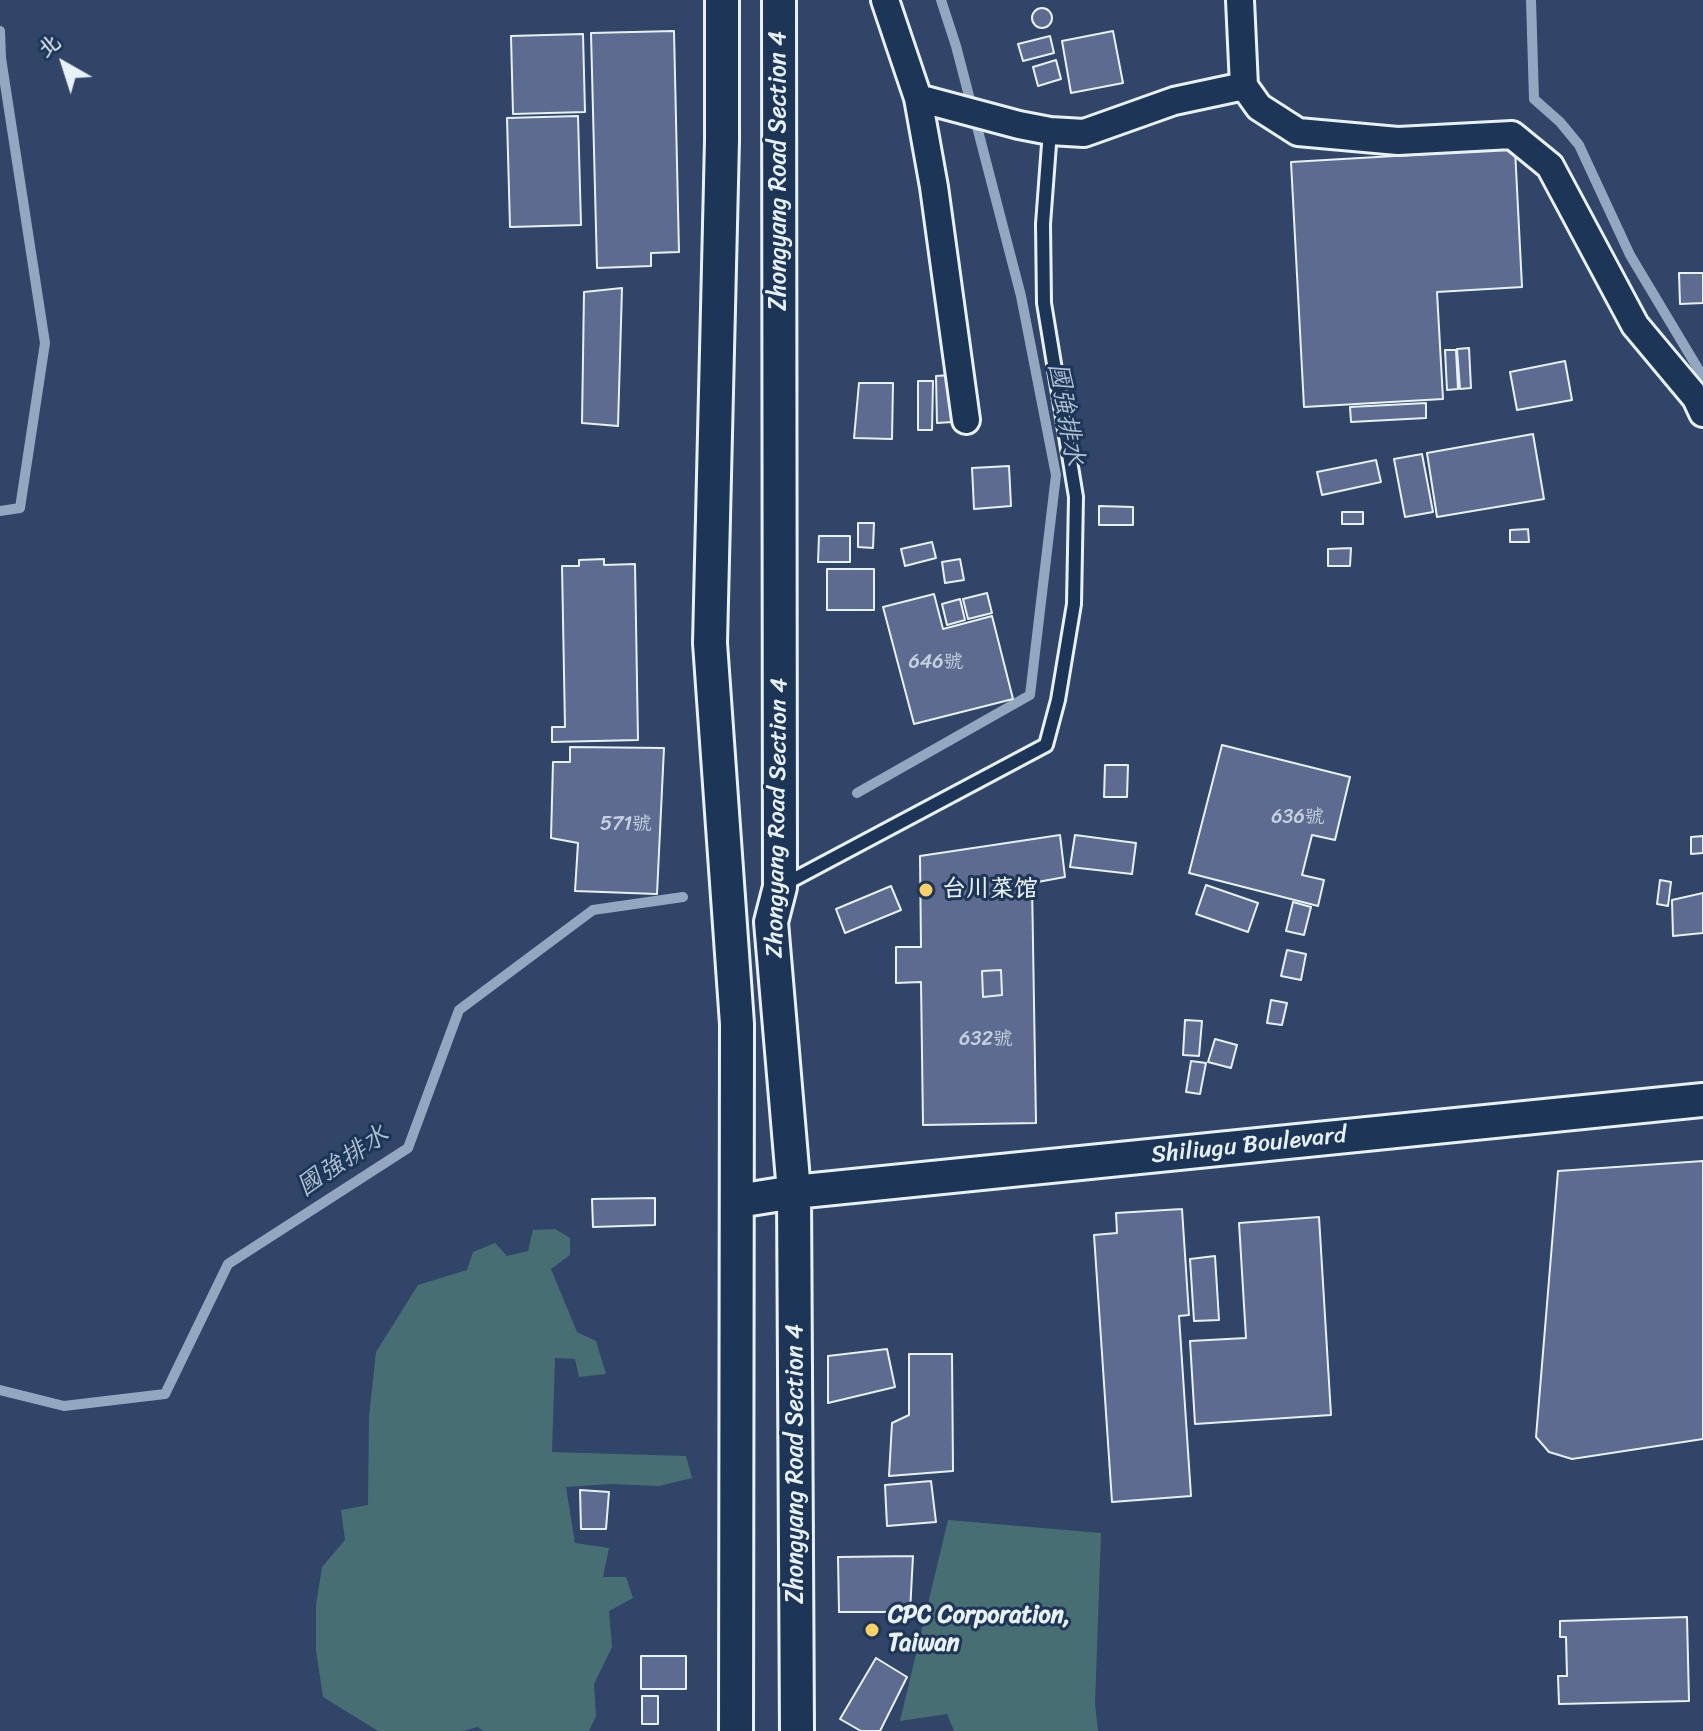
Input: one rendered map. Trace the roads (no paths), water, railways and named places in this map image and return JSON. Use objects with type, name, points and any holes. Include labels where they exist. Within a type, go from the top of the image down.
[{"type":"street","name":"Zhongyang Road Section 4","points":[[722,0],[722,141],[710,643],[737,1024],[736,1731]]},
{"type":"street","name":"Zhongyang Road Section 4","points":[[779,0],[780,887],[771,922],[794,1192],[797,1731]]},
{"type":"street","points":[[885,0],[918,98],[934,187],[966,420]]},
{"type":"street","points":[[1240,0],[1244,86],[1259,107],[1298,132],[1398,141],[1512,135],[1550,166],[1635,325],[1696,398],[1703,413]]},
{"type":"street","points":[[918,98],[1019,125],[1084,133],[1174,101],[1244,86]]},
{"type":"street","name":"Shiliugu Boulevard","points":[[738,1201],[794,1192],[1703,1100]]},
{"type":"lane","points":[[780,887],[1046,745],[1058,700],[1074,604],[1076,497],[1044,303],[1043,224],[1050,131]]},
{"type":"waterway","name":"國強排水","points":[[857,793],[1030,695],[1056,475],[1021,296],[956,46],[941,0]]},
{"type":"waterway","points":[[1531,0],[1534,99],[1560,122],[1579,145],[1630,255],[1703,377]]},
{"type":"waterway","points":[[0,31],[1,58],[45,343],[20,508],[0,511]]},
{"type":"waterway","name":"國強排水","points":[[0,1390],[64,1406],[165,1394],[228,1264],[408,1148],[459,1010],[593,910],[683,897]]},
{"type":"place","name":"台川菜馆","points":[[926,890]]},
{"type":"place","name":"CPC Corporation, Taiwan","points":[[872,1630]]}]
